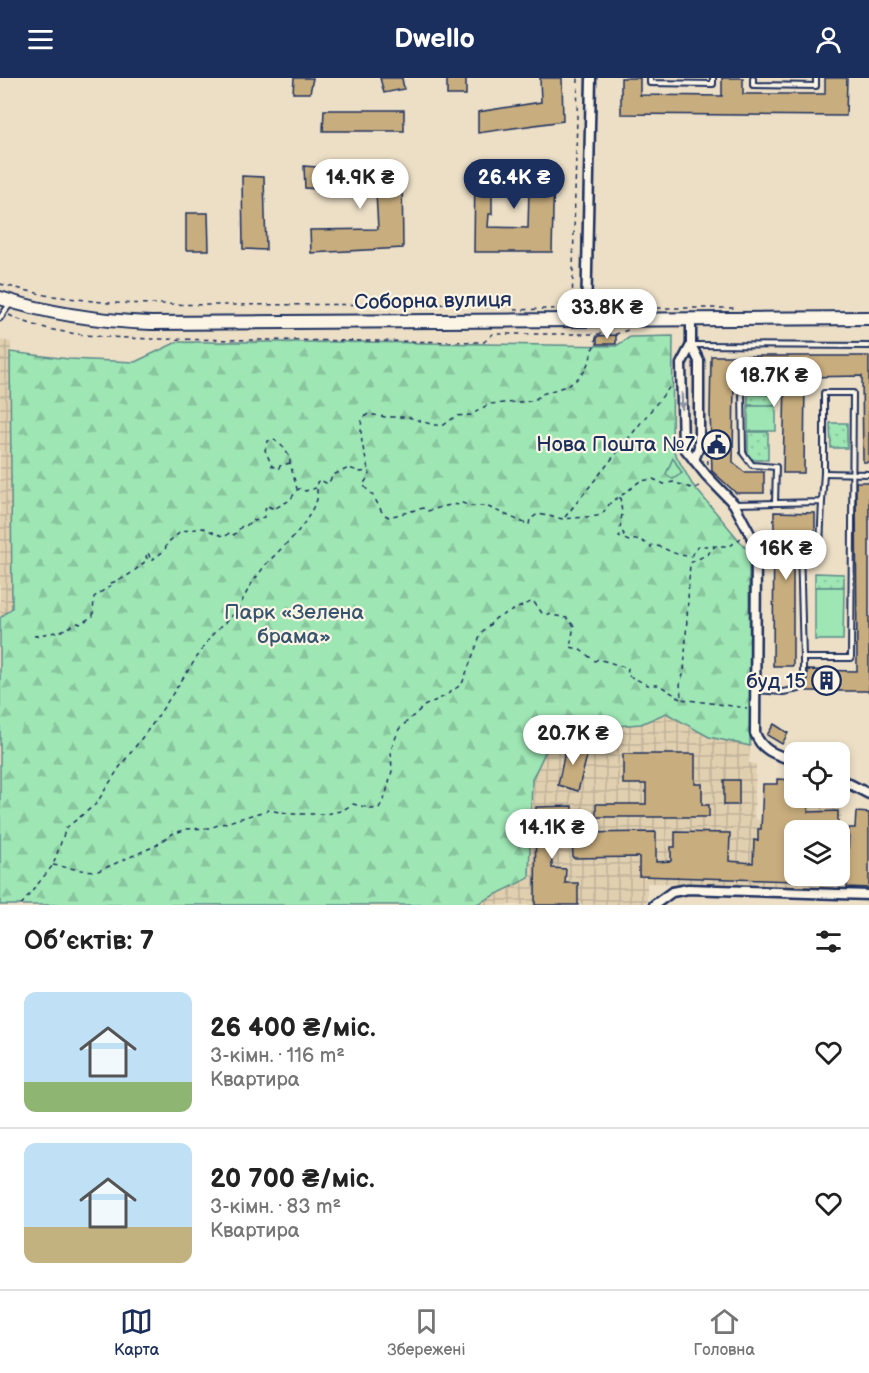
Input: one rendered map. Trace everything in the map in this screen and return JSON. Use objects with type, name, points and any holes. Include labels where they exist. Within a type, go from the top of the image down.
[{"type":"main road","name":"Соборна вулиця","points":[[5,304],[117,322],[151,323],[583,314],[691,318],[869,318]]},
{"type":"street","points":[[583,314],[591,78]]},
{"type":"street","points":[[691,318],[691,345],[699,361],[699,447],[693,460]]},
{"type":"street","points":[[691,345],[681,364],[683,446],[734,504],[756,544],[755,733],[762,746],[784,757]]},
{"type":"street","points":[[850,784],[869,794]]},
{"type":"street","points":[[654,905],[672,892],[688,889],[869,896]]},
{"type":"lane","points":[[650,78],[650,83],[713,84],[713,78]]},
{"type":"lane","points":[[753,78],[753,85],[816,86],[816,78]]},
{"type":"lane","points":[[0,318],[5,304]]},
{"type":"lane","points":[[691,345],[869,346]]},
{"type":"lane","points":[[775,503],[776,467],[752,465],[742,453],[742,390],[778,389]]},
{"type":"lane","points":[[754,690],[783,692],[798,689],[803,677],[800,547],[820,546],[824,473],[824,393],[853,393],[850,658],[803,658]]},
{"type":"lane","points":[[824,473],[869,474]]},
{"type":"lane","points":[[734,504],[822,502]]},
{"type":"path","points":[[572,309],[578,78]]},
{"type":"path","points":[[0,284],[56,297],[109,303],[480,304],[491,310]]},
{"type":"path","points":[[5,304],[20,320],[44,328],[109,337],[151,339],[484,342],[493,334],[616,334],[627,330],[638,330]]},
{"type":"path","points":[[599,308],[740,308]]},
{"type":"path","points":[[514,310],[572,309],[583,314]]},
{"type":"path","points":[[597,334],[591,359],[584,372],[569,385],[542,394],[533,400],[489,404],[471,415],[456,416],[444,425],[434,425],[408,417],[368,414],[362,419],[360,439],[370,474],[363,485],[374,497],[383,514],[389,517],[423,508],[427,511],[438,510],[453,503],[460,505],[462,503],[471,506],[486,506],[529,525],[531,519],[538,514],[563,519],[597,516],[602,514],[610,502],[640,481],[653,479],[664,484],[674,482],[694,489],[702,484],[707,474],[706,443]]},
{"type":"path","points":[[563,519],[681,373]]},
{"type":"path","points":[[290,463],[280,466],[278,470],[272,466],[265,450],[268,441],[274,440],[284,448],[290,458],[297,490]]},
{"type":"path","points":[[21,905],[52,865],[66,828],[96,804],[211,636],[237,611],[250,586],[266,564],[296,534],[307,519],[316,500],[317,482],[320,480],[328,484],[333,475],[349,468],[361,472],[368,471]]},
{"type":"path","points":[[34,636],[61,631],[80,624],[93,615],[94,597],[113,584],[111,583],[126,578],[136,571],[148,559],[146,556],[148,552],[152,561],[165,550],[167,543],[182,531],[203,528],[222,537],[230,532],[234,535],[252,520],[264,517],[266,505],[274,509],[280,507],[290,500],[297,490],[317,488]]},
{"type":"path","points":[[620,496],[622,513],[620,529],[624,534],[623,536],[620,534],[619,537],[629,541],[639,539],[651,548],[652,545],[662,546],[668,552],[691,556],[698,546],[730,546],[749,532]]},
{"type":"path","points":[[681,699],[680,682],[684,674],[690,563],[708,554],[715,546]]},
{"type":"path","points":[[52,865],[98,871],[155,846],[172,834],[187,829],[209,828],[268,810],[293,814],[325,814],[341,811],[353,804],[373,809],[379,808],[385,797],[392,771],[391,750],[399,729],[424,706],[445,696],[462,684],[481,634],[496,618],[533,601],[542,613],[567,618],[573,626],[570,647],[579,649],[595,661],[598,659],[628,668],[627,675],[648,686],[659,685],[681,699],[754,709]]},
{"type":"shaded area","points":[[0,340],[11,342],[12,608],[0,618]]},
{"type":"shaded area","points":[[666,713],[709,737],[750,746],[749,763],[756,764],[754,816],[756,819],[762,821],[789,808],[842,808],[841,820],[784,820],[784,886],[835,886],[832,888],[647,883],[647,901],[642,905],[475,905],[529,878],[532,780],[555,731],[641,724]]},
{"type":"green space","name":"Парк «Зелена брама»","points":[[673,336],[672,448],[692,484],[749,552],[750,746],[709,737],[666,713],[641,724],[555,731],[532,780],[529,878],[475,905],[0,905],[0,618],[12,608],[10,352],[69,359],[135,362],[177,342],[616,346],[630,337]]},
{"type":"green space","points":[[748,394],[776,395],[776,405],[748,405]]},
{"type":"green space","points":[[748,406],[776,406],[776,431],[748,431]]},
{"type":"green space","points":[[830,423],[847,423],[847,448],[831,448]]},
{"type":"green space","points":[[748,432],[768,432],[768,460],[754,460],[748,457]]},
{"type":"green space","points":[[673,458],[682,473],[673,479],[666,474]]},
{"type":"green space","points":[[815,573],[844,574],[844,587],[815,587]]},
{"type":"green space","points":[[815,587],[844,587],[843,640],[815,640]]},
{"type":"building","points":[[294,78],[313,78],[310,93],[293,93]]},
{"type":"building","points":[[380,78],[402,78],[404,89],[384,93]]},
{"type":"building","points":[[447,78],[466,78],[466,95],[447,95]]},
{"type":"building","points":[[540,78],[562,78],[563,121],[478,133],[478,112],[541,102]]},
{"type":"building","points":[[621,78],[640,78],[640,95],[722,96],[722,78],[743,78],[743,94],[825,94],[825,78],[847,78],[846,116],[621,114]]},
{"type":"building","points":[[324,110],[404,110],[404,131],[323,131]]},
{"type":"building","points":[[304,166],[402,174],[403,248],[311,253],[310,230],[378,229],[376,193],[305,188]]},
{"type":"building","points":[[475,168],[554,169],[552,252],[474,252]],"holes":[[[492,189],[529,189],[528,228],[488,227],[489,214],[492,214]]]},
{"type":"building","points":[[242,176],[264,177],[266,250],[243,249]]},
{"type":"building","points":[[186,213],[208,213],[209,250],[186,250]]},
{"type":"building","points":[[616,335],[616,344],[597,344],[597,336]]},
{"type":"building","points":[[711,356],[869,356],[869,462],[863,462],[862,376],[805,377],[804,473],[783,473],[785,377],[734,377],[733,462],[744,472],[764,472],[764,493],[736,493],[712,471]]},
{"type":"building","points":[[856,482],[869,482],[869,691],[807,691],[807,670],[857,671]]},
{"type":"building","points":[[774,512],[815,513],[815,533],[793,532],[793,666],[773,666]]},
{"type":"building","points":[[774,724],[788,733],[782,744],[767,735]]},
{"type":"building","points":[[567,742],[589,748],[578,791],[558,785]]},
{"type":"building","points":[[623,754],[695,754],[695,784],[702,784],[702,805],[709,805],[709,817],[596,817],[596,804],[646,804],[646,784],[623,784]]},
{"type":"building","points":[[777,779],[784,779],[784,808],[808,808],[808,812],[838,811],[838,820],[784,820],[784,881],[639,876],[639,857],[573,858],[572,833],[656,832],[656,862],[671,861],[671,847],[675,847],[675,832],[730,833],[729,861],[753,863],[754,840],[758,841],[758,829],[761,829],[763,784],[777,784]]},
{"type":"building","points":[[724,780],[739,780],[739,805],[724,805]]},
{"type":"building","points":[[572,806],[572,826],[551,825],[552,868],[566,869],[565,883],[578,883],[578,905],[535,905],[536,807]]},
{"type":"building","points":[[856,812],[869,813],[869,888],[847,887],[850,886],[850,828],[855,828]]},
{"type":"place","name":"Нова Пошта №7","points":[[716,444]]},
{"type":"place","name":"буд 15","points":[[827,681]]}]
